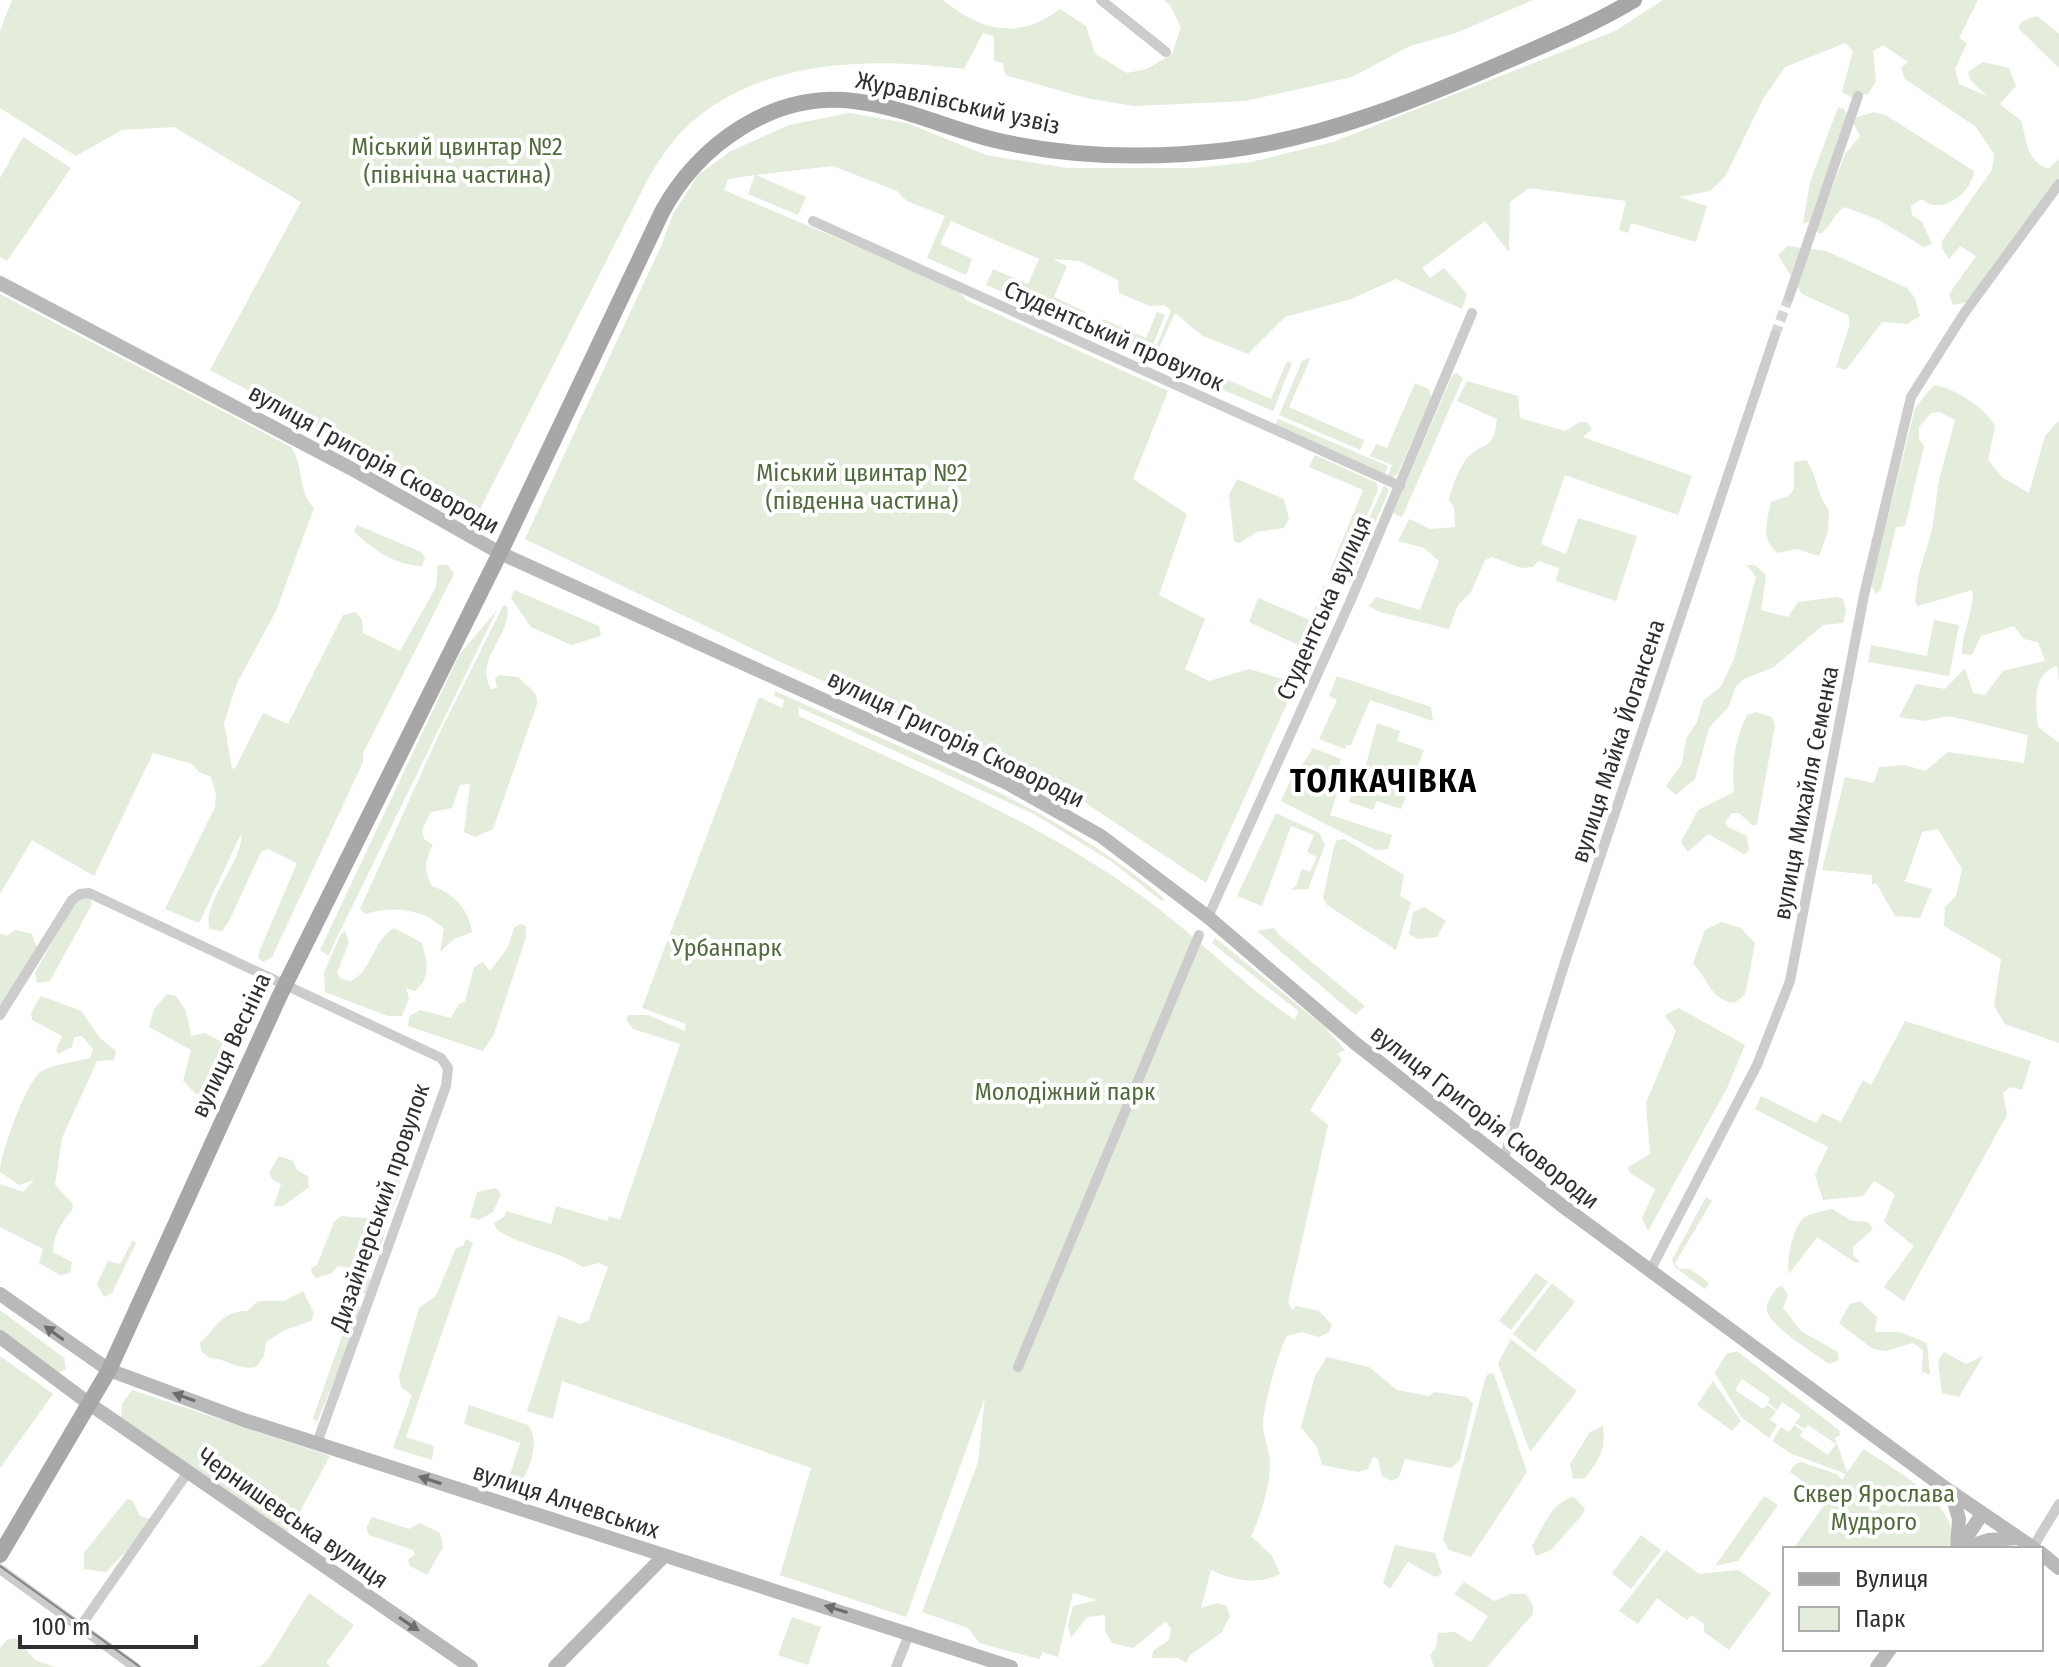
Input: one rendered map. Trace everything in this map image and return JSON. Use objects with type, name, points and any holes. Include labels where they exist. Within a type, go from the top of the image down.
[{"type":"main road","name":"Журавлівський узвіз","points":[[500,553],[673,191],[707,150],[774,112],[831,101],[851,101],[998,141],[1044,149],[1113,156],[1228,150],[1334,128],[1434,93],[1569,34],[1634,0]]},
{"type":"main road","name":"вулиця Весніна","points":[[0,1555],[109,1370],[284,986],[500,553]]},
{"type":"street","points":[[1101,0],[1166,52]]},
{"type":"street","points":[[1789,297],[1858,96]]},
{"type":"street","name":"вулиця Михайля Семенка","points":[[1650,1271],[1757,1065],[1790,981],[1864,595],[1911,397],[1965,312],[2059,184]]},
{"type":"street","name":"Студентський провулок","points":[[813,221],[1400,486]]},
{"type":"street","name":"вулиця Григорія Сковороди","points":[[0,283],[352,469],[500,553],[1053,806],[1112,843],[1208,917],[1355,1043],[1503,1161],[1951,1492],[2032,1547]]},
{"type":"street","name":"Студентська вулиця","points":[[1208,917],[1400,486],[1472,313]]},
{"type":"street","name":"вулиця Майка Йогансена","points":[[1503,1161],[1566,959],[1775,335]]},
{"type":"street","points":[[0,1015],[72,900],[85,893],[284,986]]},
{"type":"street","points":[[1018,1367],[1199,935]]},
{"type":"street","name":"Дизайнерський провулок","points":[[284,986],[425,1048],[441,1058],[448,1068],[446,1086],[317,1443]]},
{"type":"street","name":"вулиця Алчевських","points":[[0,1294],[109,1370],[317,1443],[1011,1667]]},
{"type":"street","name":"Чернишевська вулиця","points":[[0,1337],[91,1405],[471,1667]]},
{"type":"street","points":[[80,1627],[188,1472]]},
{"type":"street","points":[[1951,1492],[1959,1519],[1959,1547]]},
{"type":"street","points":[[2038,1547],[2059,1504]]},
{"type":"street","points":[[1960,1547],[1982,1514]]},
{"type":"street","points":[[1966,1547],[1989,1540],[2019,1538]]},
{"type":"street","name":"вулиця Григорія Сковороди","points":[[2043,1555],[2059,1568]]},
{"type":"street","points":[[555,1667],[664,1556]]},
{"type":"street","points":[[0,1569],[135,1667]]},
{"type":"street","points":[[896,1667],[910,1632]]},
{"type":"green space","name":"Міський цвинтар №2 (північна частина)","points":[[12,0],[943,0],[972,19],[1001,28],[1030,25],[1060,9],[1086,26],[1095,54],[1127,73],[1147,69],[1172,54],[1181,27],[1170,5],[1164,0],[1533,0],[1456,33],[1410,46],[1352,77],[1245,101],[1134,106],[1086,98],[1005,75],[1003,63],[994,61],[994,36],[983,33],[964,69],[891,63],[854,64],[816,68],[745,88],[713,106],[684,129],[651,173],[478,513],[210,370],[301,202],[174,127],[122,130],[76,156],[0,108],[0,31]]},
{"type":"green space","name":"Міський цвинтар №2 (південна частина)","points":[[1663,0],[1978,0],[1959,38],[1967,43],[1955,69],[1959,84],[1987,96],[1971,81],[1968,72],[1983,62],[2009,68],[2016,86],[2000,104],[2021,121],[2028,149],[2040,165],[2048,169],[2059,159],[2059,178],[1967,302],[1953,305],[1949,294],[1976,256],[1960,246],[1949,259],[1942,249],[1942,241],[1992,170],[1994,154],[1976,127],[1905,79],[1901,68],[1908,62],[1883,45],[1873,51],[1876,81],[1868,94],[1851,97],[1842,92],[1853,51],[1845,43],[1785,67],[1763,99],[1725,177],[1710,191],[1679,197],[1707,206],[1696,242],[1631,223],[1628,233],[1619,230],[1626,201],[1529,188],[1510,202],[1509,252],[1485,221],[1422,268],[1430,278],[1444,268],[1467,294],[1462,309],[1396,279],[1351,299],[1285,317],[1248,354],[1203,336],[1175,313],[1159,348],[1202,368],[1198,378],[1152,358],[1171,310],[1164,305],[1150,306],[1119,293],[1118,280],[1079,261],[1053,259],[1067,266],[1054,297],[1086,312],[1081,326],[986,285],[993,269],[1028,284],[1039,259],[951,221],[940,244],[972,259],[966,275],[927,258],[945,216],[907,201],[897,191],[833,166],[756,175],[806,197],[798,215],[748,194],[755,175],[728,179],[724,190],[957,289],[966,300],[1168,391],[1133,479],[1187,514],[1159,595],[1205,619],[1185,669],[1209,681],[1249,669],[1293,682],[1293,690],[1206,883],[1057,784],[778,661],[525,539],[673,214],[698,175],[731,151],[789,125],[849,113],[907,123],[986,155],[1067,168],[1197,168],[1251,162],[1333,142],[1615,31]]},
{"type":"green space","points":[[2037,16],[2059,34],[2059,68],[2018,28],[2023,21]]},
{"type":"green space","points":[[1838,107],[1845,110],[1846,117],[1809,222],[1803,223],[1810,182]]},
{"type":"green space","points":[[1874,112],[1887,116],[1974,171],[1968,187],[1954,200],[1937,205],[1922,199],[1911,206],[1912,215],[1922,222],[1932,244],[1924,247],[1879,220],[1845,207],[1824,231],[1820,234],[1816,230],[1845,154],[1860,136],[1853,122],[1857,117]]},
{"type":"green space","points":[[23,137],[71,168],[7,261],[0,257],[0,178]]},
{"type":"green space","points":[[1788,246],[1826,251],[1907,288],[1915,298],[1920,316],[1907,324],[1882,322],[1846,370],[1836,367],[1850,324],[1848,315],[1802,294],[1778,255]]},
{"type":"green space","points":[[0,294],[291,447],[295,454],[305,494],[314,508],[276,611],[237,683],[224,723],[232,768],[235,769],[263,713],[288,724],[343,615],[356,612],[362,620],[363,633],[400,651],[436,587],[438,565],[448,565],[454,574],[363,753],[363,762],[272,957],[263,962],[258,958],[259,952],[297,863],[268,849],[261,852],[229,921],[222,931],[210,929],[211,907],[236,856],[241,834],[199,923],[165,909],[215,807],[216,795],[211,777],[199,772],[192,764],[153,753],[94,876],[32,840],[0,894]]},
{"type":"green space","points":[[1157,312],[1165,315],[1148,357],[1097,334],[1103,319],[1146,338]]},
{"type":"green space","points":[[1311,357],[1289,407],[1364,440],[1360,450],[1279,415],[1302,361]]},
{"type":"green space","points":[[1287,361],[1292,363],[1273,411],[1211,385],[1215,374],[1271,399]]},
{"type":"green space","points":[[1456,373],[1463,378],[1402,517],[1393,513],[1452,376]]},
{"type":"green space","points":[[1467,381],[1518,396],[1520,418],[1565,431],[1580,422],[1587,422],[1592,429],[1583,437],[1692,476],[1678,515],[1565,475],[1541,544],[1566,554],[1578,518],[1637,536],[1616,601],[1556,581],[1559,568],[1538,561],[1533,567],[1521,568],[1492,557],[1485,560],[1471,592],[1458,605],[1449,629],[1380,612],[1369,606],[1376,597],[1420,610],[1439,561],[1424,548],[1398,541],[1409,519],[1430,529],[1455,527],[1454,507],[1449,500],[1456,478],[1467,458],[1490,442],[1495,430],[1497,419],[1457,401]]},
{"type":"green space","points":[[1415,383],[1429,389],[1431,398],[1398,473],[1392,479],[1387,477],[1392,465],[1370,456],[1376,444],[1387,448]]},
{"type":"green space","points":[[1934,385],[1969,400],[1991,419],[1995,426],[1988,460],[2003,478],[2029,493],[2045,436],[2059,420],[2059,681],[2057,666],[2043,676],[2036,700],[2038,727],[2059,743],[2059,1043],[2005,1024],[1994,1006],[2001,959],[1944,926],[1945,907],[1956,896],[1962,869],[1938,829],[1922,832],[1903,881],[1932,889],[1920,918],[1895,916],[1876,883],[1872,885],[1872,875],[1822,870],[1845,777],[1874,783],[1879,767],[1905,765],[1925,771],[1948,752],[2024,763],[2028,735],[1949,716],[1924,721],[1899,717],[1916,684],[1945,689],[1965,668],[1973,693],[1985,695],[2003,671],[2045,661],[2038,642],[2024,639],[2014,626],[1981,636],[1972,655],[1962,654],[1972,590],[1918,606],[1915,602],[1918,577],[1932,530],[1939,480],[1955,420],[1940,412],[1931,413],[1919,427],[1919,439],[1924,446],[1905,526],[1896,527],[1881,589],[1876,594],[1871,585],[1915,408]]},
{"type":"green space","points":[[1278,419],[1388,466],[1384,476],[1274,428]]},
{"type":"green space","points":[[1315,455],[1377,483],[1378,490],[1339,580],[1328,575],[1363,490],[1309,467]]},
{"type":"green space","points":[[1806,460],[1829,510],[1828,531],[1819,556],[1797,549],[1778,553],[1767,536],[1771,502],[1789,496],[1794,489],[1794,462]]},
{"type":"green space","points":[[1237,479],[1284,499],[1289,518],[1284,528],[1257,532],[1239,543],[1234,541],[1229,495]]},
{"type":"green space","points":[[1384,485],[1389,490],[1349,584],[1341,581]]},
{"type":"green space","points":[[357,525],[421,552],[425,558],[422,566],[394,560],[376,550],[354,531]]},
{"type":"green space","points":[[1747,565],[1755,565],[1766,575],[1761,610],[1788,617],[1798,602],[1837,597],[1843,599],[1846,610],[1843,623],[1823,625],[1774,667],[1744,679],[1736,686],[1729,706],[1709,728],[1695,779],[1676,795],[1666,786],[1682,764],[1686,739],[1697,722],[1703,701],[1721,686],[1734,659],[1756,577]]},
{"type":"green space","points":[[1324,585],[1335,589],[1309,650],[1249,622],[1258,598],[1310,620]]},
{"type":"green space","points":[[514,590],[599,626],[601,636],[571,645],[531,627],[511,598]]},
{"type":"green space","points":[[503,606],[507,606],[507,617],[490,657],[487,678],[491,689],[497,688],[495,679],[499,675],[518,677],[536,694],[537,704],[493,829],[475,837],[464,832],[470,784],[460,785],[452,808],[431,812],[422,830],[424,839],[433,845],[426,865],[429,880],[432,886],[459,903],[472,932],[454,939],[440,952],[444,929],[428,917],[396,910],[366,914],[360,909],[441,730]]},
{"type":"green space","points":[[497,610],[328,956],[320,950],[459,655]]},
{"type":"green space","points":[[1934,620],[1959,625],[1949,676],[1868,662],[1871,645],[1927,656]]},
{"type":"green space","points":[[1337,676],[1431,707],[1433,721],[1370,700],[1351,745],[1345,749],[1319,739],[1337,700],[1329,696]]},
{"type":"green space","name":"Молодіжний парк","points":[[775,691],[978,782],[1075,835],[1122,865],[1165,899],[1162,901],[1112,862],[1034,814],[798,707],[799,716],[976,799],[1103,870],[1163,912],[1295,1020],[1298,1011],[1212,943],[1215,938],[1324,1026],[1345,1050],[1337,1054],[1342,1059],[1310,1110],[1328,1125],[1288,1302],[1292,1310],[1296,1306],[1319,1311],[1332,1325],[1329,1332],[1319,1337],[1302,1332],[1287,1336],[1263,1418],[1270,1472],[1251,1536],[1272,1556],[1280,1574],[1262,1580],[1244,1580],[1211,1570],[1201,1608],[1217,1603],[1226,1606],[1230,1616],[1222,1632],[1189,1656],[1187,1663],[1177,1658],[1152,1658],[1153,1651],[1169,1640],[1171,1629],[1166,1621],[1133,1648],[1112,1643],[1105,1631],[1105,1615],[1087,1617],[1071,1638],[1068,1626],[1073,1606],[1097,1600],[1073,1593],[1058,1657],[1043,1652],[1039,1659],[979,1643],[968,1628],[922,1612],[978,1462],[985,1397],[906,1617],[780,1575],[811,1468],[562,1381],[553,1419],[527,1411],[558,1316],[581,1324],[589,1320],[608,1267],[599,1263],[583,1267],[507,1236],[497,1230],[494,1223],[504,1217],[506,1211],[551,1224],[556,1206],[607,1221],[609,1216],[620,1220],[680,1044],[633,1029],[626,1019],[629,1015],[648,1015],[685,1031],[686,1024],[642,1008],[759,697],[782,708],[784,700],[774,696]]},
{"type":"green space","points":[[1756,712],[1772,717],[1775,725],[1757,825],[1752,825],[1739,813],[1732,813],[1725,822],[1728,827],[1747,836],[1749,851],[1744,854],[1708,834],[1688,852],[1681,842],[1698,810],[1734,792],[1737,743],[1747,715]]},
{"type":"green space","points":[[1377,723],[1400,731],[1397,741],[1424,750],[1401,809],[1377,801],[1373,810],[1349,802],[1357,779],[1362,780]]},
{"type":"green space","points":[[1313,748],[1341,759],[1339,766],[1343,775],[1330,815],[1392,835],[1388,849],[1376,850],[1281,801],[1294,772],[1297,773]]},
{"type":"green space","points":[[1276,813],[1319,833],[1325,845],[1308,889],[1290,890],[1296,886],[1302,869],[1310,872],[1317,857],[1307,852],[1314,835],[1291,826],[1262,906],[1237,896]]},
{"type":"green space","points":[[1344,839],[1404,875],[1400,896],[1411,902],[1396,950],[1327,905],[1323,898],[1334,846],[1337,840]]},
{"type":"green space","points":[[91,898],[91,906],[50,981],[37,983],[35,973],[76,899]]},
{"type":"green space","points":[[1424,907],[1446,921],[1437,937],[1418,939],[1409,934],[1413,912]]},
{"type":"green space","points":[[1721,922],[1741,928],[1755,943],[1745,995],[1734,1003],[1714,993],[1693,963],[1705,930]]},
{"type":"green space","points":[[520,924],[526,926],[526,937],[494,1034],[483,1051],[408,1026],[409,1016],[420,1010],[451,1018],[459,1004],[465,1002],[474,967],[483,962],[490,971],[508,947],[514,928]]},
{"type":"green space","points":[[394,928],[422,943],[426,963],[426,975],[420,986],[414,991],[406,988],[409,998],[402,1016],[388,1016],[325,992],[324,972],[341,934],[345,931],[349,942],[337,973],[341,979],[351,981],[364,970],[381,940]]},
{"type":"green space","points":[[1274,928],[1365,1006],[1355,1015],[1257,931]]},
{"type":"green space","points":[[16,930],[32,934],[37,947],[0,1009],[0,933],[6,936]]},
{"type":"green space","points":[[167,994],[176,996],[186,1011],[191,1036],[205,1033],[222,1042],[224,1058],[205,1095],[196,1094],[183,1081],[191,1050],[149,1027],[154,1009]]},
{"type":"green space","points":[[41,996],[81,1011],[100,1038],[116,1051],[114,1060],[97,1061],[62,1138],[55,1185],[73,1204],[55,1239],[53,1252],[72,1262],[70,1273],[60,1275],[39,1263],[43,1249],[0,1227],[0,1184],[23,1192],[34,1180],[19,1185],[0,1172],[9,1135],[29,1088],[42,1071],[90,1058],[93,1049],[82,1036],[74,1037],[72,1047],[58,1054],[56,1050],[62,1036],[32,1020],[31,1013]]},
{"type":"green space","points":[[1679,1008],[1745,1045],[1727,1088],[1648,1231],[1642,1218],[1655,1189],[1629,1172],[1628,1167],[1650,1154],[1646,1103],[1676,1031],[1665,1015]]},
{"type":"green space","points":[[1905,1021],[2031,1061],[2022,1090],[2010,1087],[2003,1093],[2007,1115],[1904,1301],[1884,1287],[1914,1246],[1884,1222],[1895,1194],[1874,1181],[1863,1196],[1823,1200],[1815,1175],[1828,1147],[1755,1109],[1761,1096],[1816,1123],[1822,1113],[1841,1122],[1863,1080],[1871,1085]]},
{"type":"green space","points":[[279,1156],[293,1161],[297,1170],[308,1176],[309,1187],[283,1206],[274,1206],[281,1184],[273,1180],[269,1173]]},
{"type":"green space","points":[[401,1173],[399,1194],[388,1218],[382,1243],[368,1264],[370,1284],[367,1293],[360,1294],[355,1288],[355,1268],[338,1266],[332,1273],[316,1278],[311,1268],[317,1265],[334,1222],[341,1216],[376,1219],[397,1174]]},
{"type":"green space","points":[[496,1188],[501,1194],[493,1212],[479,1220],[470,1217],[477,1192]]},
{"type":"green space","points":[[1706,1197],[1712,1201],[1675,1263],[1679,1269],[1690,1269],[1709,1283],[1705,1289],[1676,1268],[1672,1260]]},
{"type":"green space","points":[[1832,1209],[1852,1221],[1868,1222],[1873,1229],[1853,1247],[1853,1256],[1860,1261],[1856,1263],[1817,1237],[1789,1274],[1791,1244],[1797,1227],[1805,1217]]},
{"type":"green space","points":[[466,1239],[473,1243],[406,1437],[434,1446],[432,1460],[393,1448],[412,1395],[401,1387],[399,1376],[419,1308],[436,1296],[456,1248],[463,1246]]},
{"type":"green space","points":[[133,1240],[136,1243],[112,1293],[104,1297],[97,1284],[107,1263],[120,1264]]},
{"type":"green space","points":[[1536,1273],[1548,1282],[1511,1330],[1499,1321]]},
{"type":"green space","points":[[1552,1283],[1575,1302],[1535,1352],[1513,1334]]},
{"type":"green space","points":[[1782,1286],[1788,1295],[1783,1308],[1801,1331],[1838,1352],[1839,1360],[1829,1364],[1784,1332],[1770,1317],[1768,1302],[1777,1288]]},
{"type":"green space","points":[[303,1291],[314,1313],[311,1321],[285,1330],[266,1342],[264,1356],[256,1367],[243,1367],[209,1358],[201,1351],[200,1343],[225,1317],[247,1311],[258,1301],[284,1301]]},
{"type":"green space","points":[[1860,1301],[1877,1317],[1875,1332],[1900,1332],[1927,1343],[1930,1375],[1922,1372],[1923,1350],[1913,1343],[1886,1351],[1873,1349],[1839,1323],[1850,1304]]},
{"type":"green space","points":[[353,1305],[359,1306],[362,1312],[317,1422],[313,1418]]},
{"type":"green space","points":[[0,1310],[64,1358],[66,1369],[58,1373],[0,1331]]},
{"type":"green space","points":[[1511,1339],[1577,1391],[1530,1452],[1498,1363]]},
{"type":"green space","name":"Сквер Ярослава Мудрого","points":[[1738,1352],[1839,1430],[1840,1435],[1835,1438],[1847,1472],[1864,1449],[1924,1491],[1948,1519],[1951,1534],[1948,1547],[1794,1547],[1828,1500],[1790,1472],[1795,1464],[1801,1462],[1837,1474],[1842,1480],[1846,1474],[1792,1454],[1772,1441],[1781,1427],[1789,1432],[1794,1425],[1803,1431],[1800,1436],[1828,1455],[1836,1444],[1808,1425],[1805,1429],[1795,1423],[1801,1415],[1782,1402],[1777,1410],[1768,1403],[1770,1398],[1742,1379],[1735,1390],[1763,1409],[1767,1405],[1776,1411],[1770,1420],[1777,1425],[1769,1438],[1741,1417],[1715,1373],[1726,1354]]},
{"type":"green space","points":[[1944,1352],[1966,1364],[1983,1356],[1959,1397],[1942,1393],[1938,1361]]},
{"type":"green space","points":[[0,1356],[53,1394],[0,1468]]},
{"type":"green space","points":[[1327,1357],[1369,1367],[1397,1390],[1429,1396],[1434,1392],[1467,1397],[1473,1404],[1460,1460],[1451,1468],[1405,1459],[1399,1477],[1392,1481],[1382,1476],[1378,1459],[1373,1457],[1368,1469],[1358,1472],[1322,1465],[1317,1447],[1301,1427],[1315,1376]]},
{"type":"green space","points":[[1494,1374],[1527,1472],[1471,1557],[1449,1550],[1443,1539],[1486,1376]]},
{"type":"green space","points":[[1713,1381],[1741,1421],[1732,1431],[1697,1405]]},
{"type":"green space","points":[[132,1390],[330,1456],[290,1530],[285,1532],[121,1418],[122,1404]]},
{"type":"green space","points":[[469,1405],[528,1425],[534,1446],[521,1482],[515,1480],[514,1485],[489,1478],[492,1470],[510,1475],[520,1443],[464,1424]]},
{"type":"green space","points":[[1603,1426],[1598,1460],[1585,1478],[1573,1479],[1570,1464],[1590,1432]]},
{"type":"green space","points":[[1764,1496],[1778,1505],[1738,1561],[1715,1566]]},
{"type":"green space","points":[[1574,1497],[1585,1509],[1582,1515],[1551,1550],[1536,1556],[1532,1546],[1549,1516],[1560,1504]]},
{"type":"green space","points":[[127,1499],[133,1501],[140,1516],[150,1519],[139,1538],[106,1572],[84,1569],[84,1553]]},
{"type":"green space","points":[[372,1517],[409,1529],[420,1523],[440,1533],[443,1547],[427,1575],[410,1566],[408,1560],[415,1554],[413,1550],[369,1535],[366,1528]]},
{"type":"green space","points":[[1641,1535],[1661,1550],[1631,1589],[1612,1573]]},
{"type":"green space","points":[[1395,1545],[1435,1553],[1442,1574],[1435,1577],[1408,1562],[1390,1589],[1383,1583]]},
{"type":"green space","points":[[1666,1550],[1699,1574],[1738,1570],[1771,1593],[1729,1650],[1704,1632],[1704,1624],[1691,1615],[1687,1620],[1657,1598],[1638,1624],[1619,1611]]},
{"type":"green space","points":[[1464,1582],[1494,1601],[1511,1594],[1526,1594],[1533,1606],[1533,1614],[1487,1667],[1434,1667],[1430,1655],[1436,1648],[1438,1633],[1455,1632],[1471,1642],[1488,1616],[1454,1594]]},
{"type":"green space","points":[[309,1593],[354,1625],[326,1663],[331,1667],[259,1667],[267,1661]]},
{"type":"green space","points":[[792,1617],[821,1627],[808,1665],[778,1655]]},
{"type":"green space","points":[[16,1638],[35,1660],[55,1667],[0,1667],[0,1648],[8,1639]]},
{"type":"tunnel","points":[[1775,335],[1789,297]]},
{"type":"tram line","points":[[0,1566],[140,1667]]},
{"type":"district","name":"ТОЛКАЧІВКА","points":[[1384,781]]},
{"type":"park label","name":"Урбанпарк","points":[[727,948]]}]
